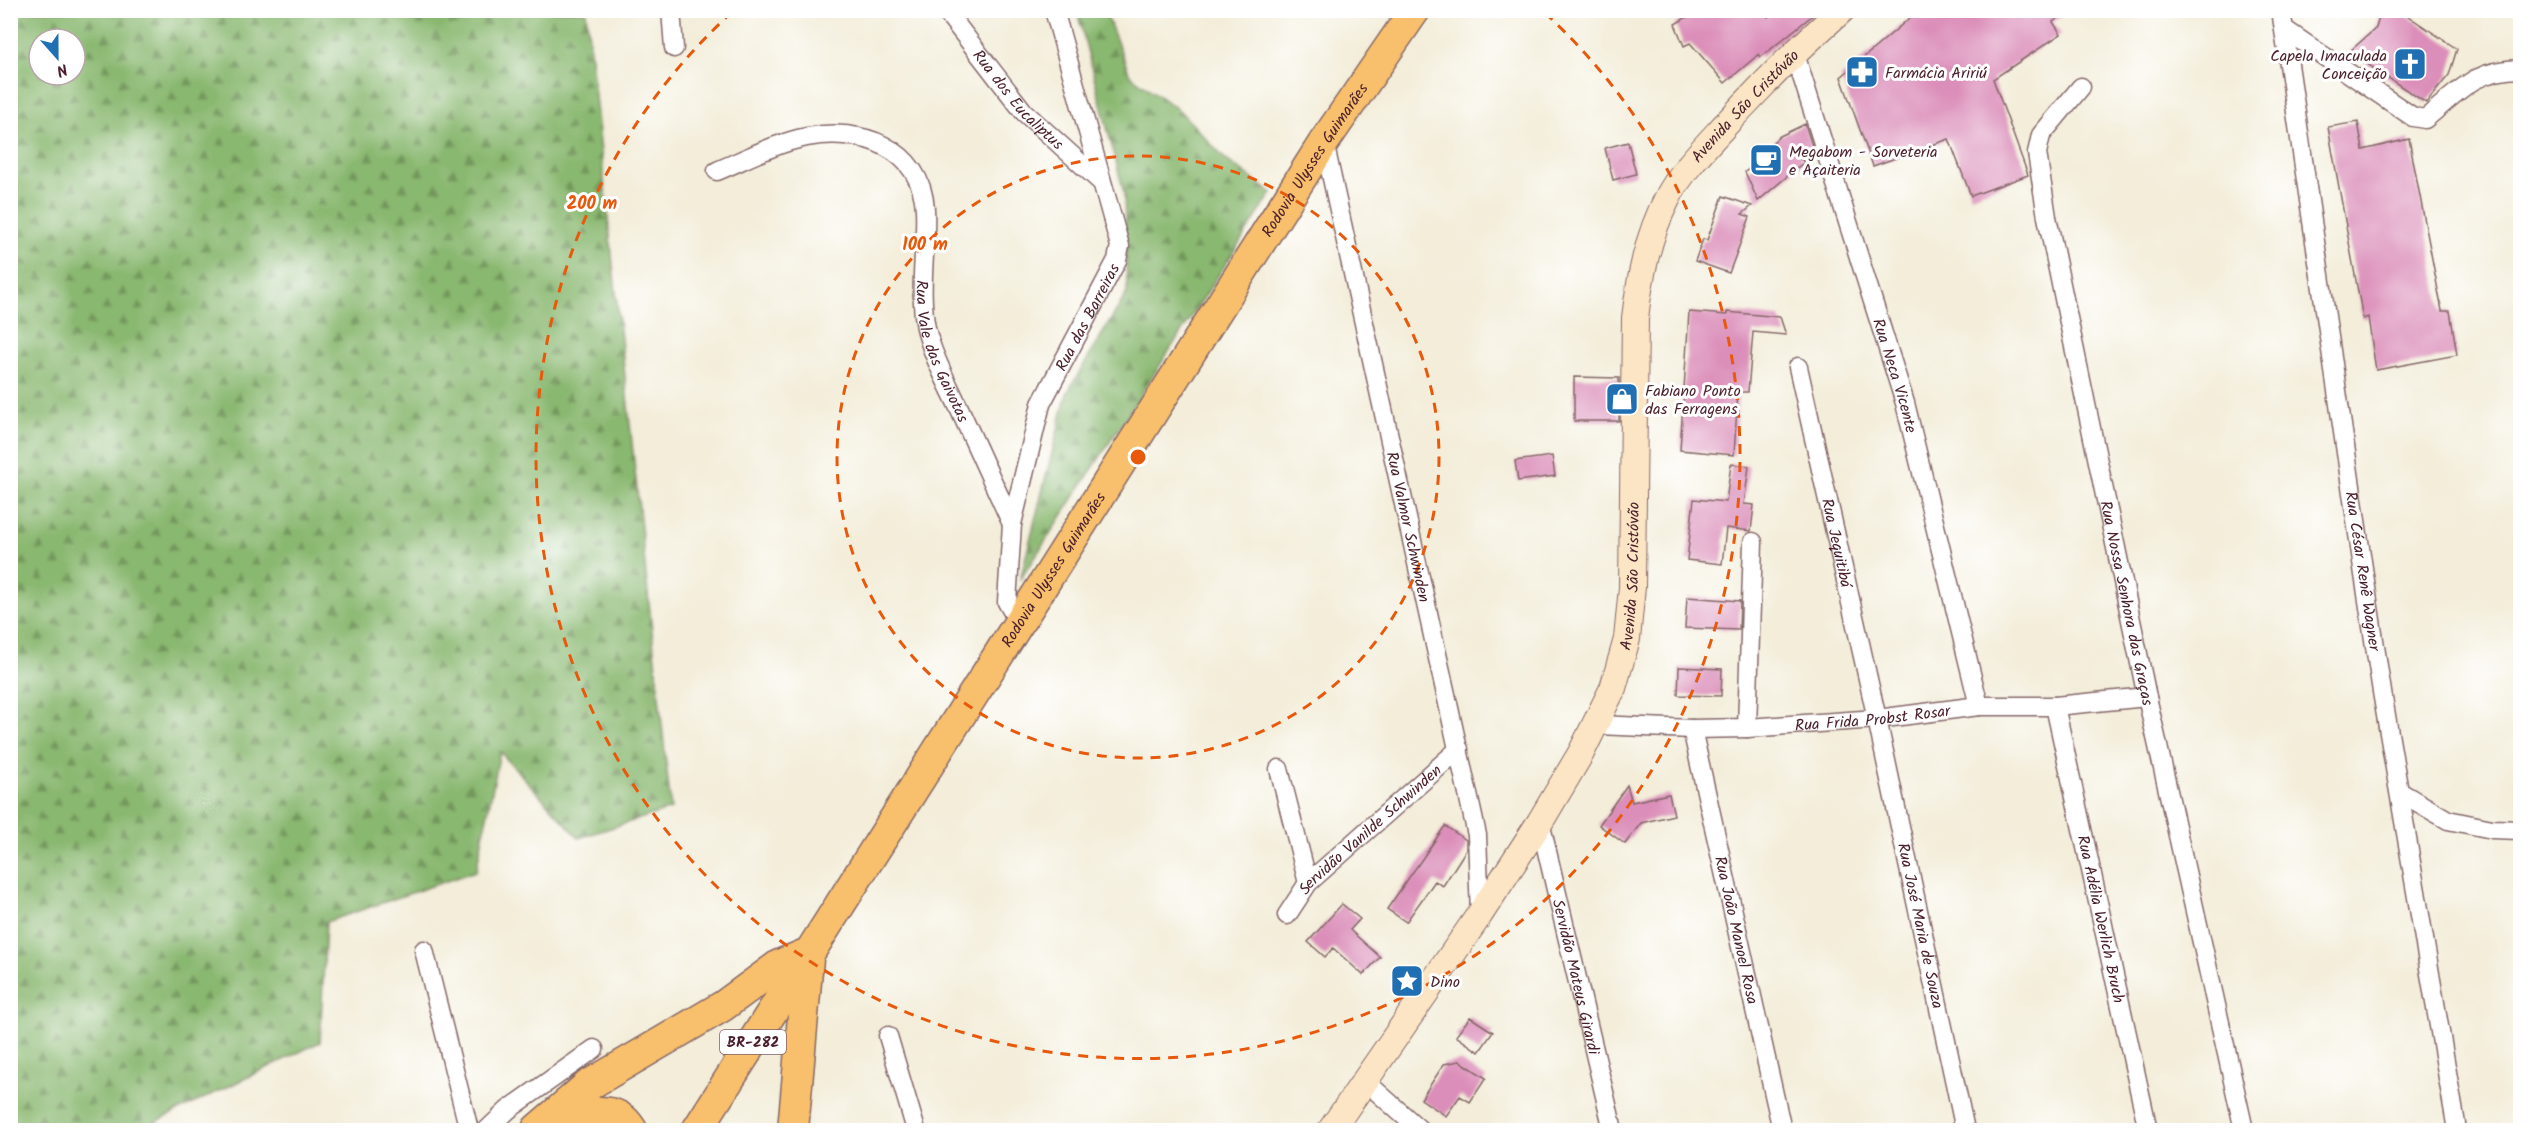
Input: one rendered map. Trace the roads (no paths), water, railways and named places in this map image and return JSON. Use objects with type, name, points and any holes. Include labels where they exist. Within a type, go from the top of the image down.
[{"type":"highway","name":"Rodovia Ulysses Guimarães","points":[[697,1131],[1018,621],[1324,142],[1414,10]]},
{"type":"highway","points":[[537,1130],[587,1086],[723,1006],[779,965],[808,953],[793,1131]]},
{"type":"highway","points":[[537,1130],[600,1111],[622,1119],[632,1131]]},
{"type":"main road","name":"Avenida São Cristóvão","points":[[1331,1131],[1480,914],[1540,822],[1597,724],[1613,688],[1627,639],[1632,587],[1635,318],[1640,279],[1650,241],[1668,197],[1701,151],[1794,51],[1842,10]]},
{"type":"street","points":[[670,10],[674,48]]},
{"type":"street","name":"Rua dos Eucaliptus","points":[[945,10],[1024,112],[1100,181]]},
{"type":"street","name":"Rua das Barreiras","points":[[1018,621],[1007,602],[1012,524],[1041,404],[1117,260],[1120,246],[1054,10]]},
{"type":"street","points":[[2282,20],[2413,117],[2425,119],[2473,80],[2489,71],[2520,69]]},
{"type":"street","name":"Rua César Renê Wagner","points":[[2282,20],[2329,349],[2457,1131]]},
{"type":"street","name":"Rua Neca Vicente","points":[[1794,51],[1905,403],[1978,706]]},
{"type":"street","name":"Rua Nossa Senhora das Graças","points":[[2081,87],[2041,135],[2037,153],[2047,217],[2147,697],[2244,1131]]},
{"type":"street","name":"Rua Vale das Gaivotas","points":[[717,171],[774,147],[807,137],[837,134],[866,137],[893,149],[907,162],[919,182],[925,206],[923,290],[926,328],[942,371],[1012,524]]},
{"type":"street","name":"Rua Valmor Schwinden","points":[[1324,142],[1477,836],[1480,914]]},
{"type":"street","name":"Rua Jequitibá","points":[[1798,367],[1877,719]]},
{"type":"street","points":[[1747,728],[1753,542]]},
{"type":"street","name":"Rua Frida Probst Rosar","points":[[1597,724],[1692,729],[1747,728],[1877,719],[1978,706],[2055,706],[2147,697]]},
{"type":"street","name":"Rua Adélia Werlich Bruch","points":[[2055,706],[2148,1131]]},
{"type":"street","name":"Rua José Maria de Souza","points":[[1877,719],[1965,1131]]},
{"type":"street","name":"Rua João Manoel Rosa","points":[[1692,729],[1782,1131]]},
{"type":"street","name":"Servidão Vanilde Schwinden","points":[[1287,915],[1308,883],[1459,749]]},
{"type":"street","points":[[1279,769],[1308,883]]},
{"type":"street","points":[[2400,792],[2448,820],[2492,829],[2520,830]]},
{"type":"street","name":"Servidão Mateus Girardi","points":[[1540,822],[1613,1131]]},
{"type":"street","points":[[424,950],[469,1131]]},
{"type":"street","points":[[888,1035],[916,1131]]},
{"type":"street","points":[[487,1131],[508,1110],[594,1049]]},
{"type":"street","points":[[1365,1081],[1420,1131]]},
{"type":"place","name":"Capela Imaculada Conceição","points":[[2410,64]]},
{"type":"place","name":"Farmácia Aririú","points":[[1862,72]]},
{"type":"place","name":"Megabom - Sorveteria e Açaiteria","points":[[1766,160]]},
{"type":"place","name":"Fabiano Ponto das Ferragens","points":[[1622,399]]},
{"type":"place","name":"Dino","points":[[1407,981]]}]
